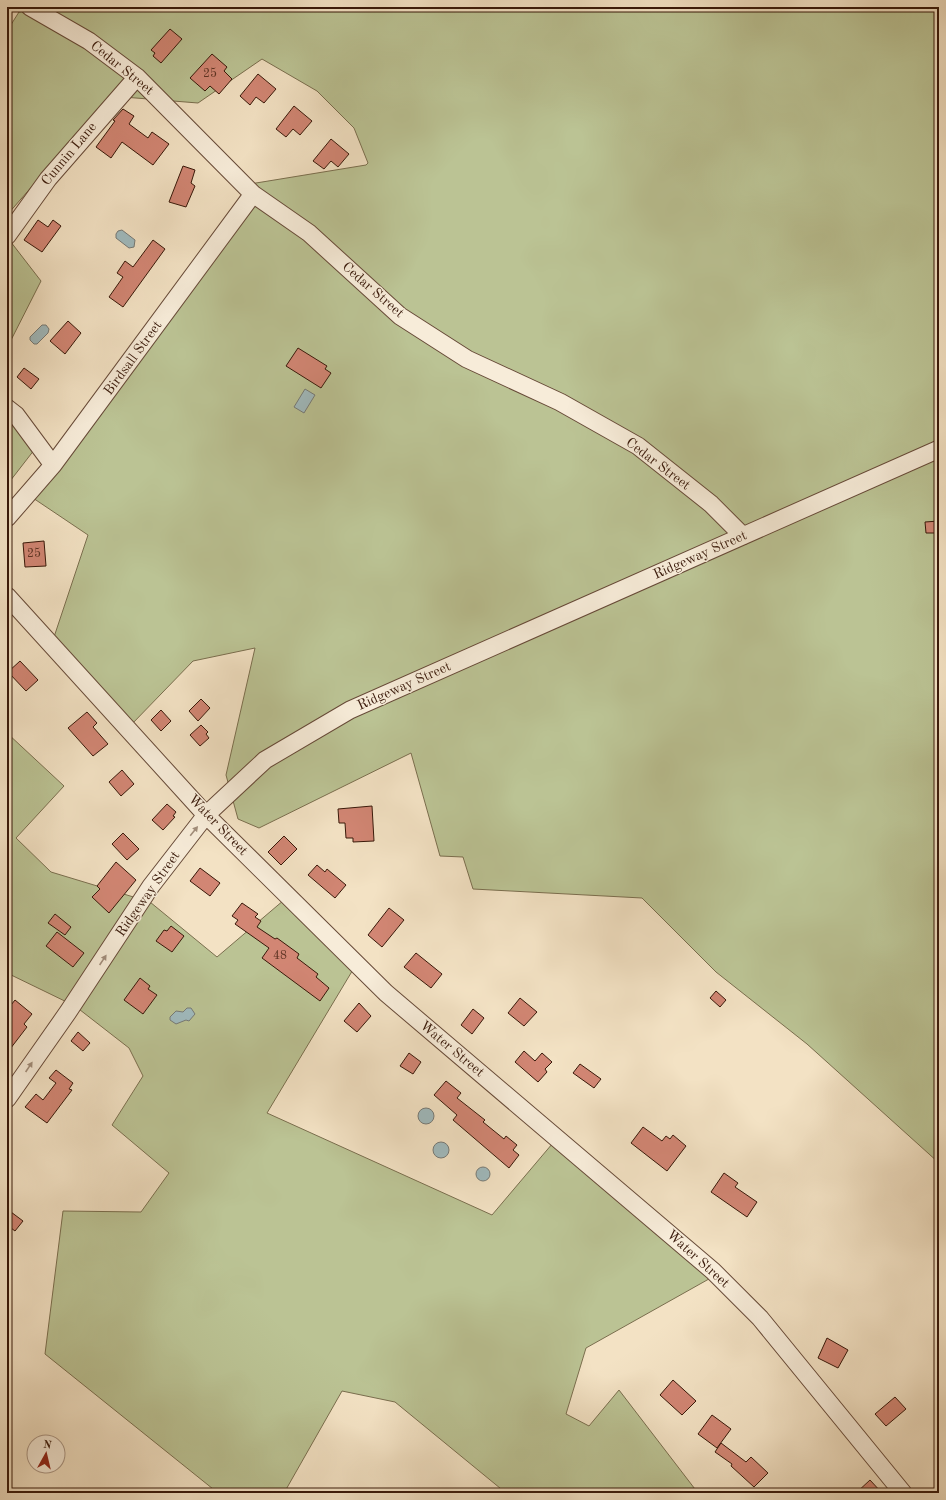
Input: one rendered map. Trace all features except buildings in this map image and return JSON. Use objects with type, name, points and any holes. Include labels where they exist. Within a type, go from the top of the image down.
[{"type":"street","name":"Cedar Street","points":[[30,7],[89,40],[137,77],[253,194],[309,233],[400,316],[467,359],[560,402],[638,446],[711,504],[743,536]]},
{"type":"street","name":"Cunnin Lane","points":[[7,236],[53,172],[137,77]]},
{"type":"street","name":"Birdsall Street","points":[[7,518],[53,466],[253,194]]},
{"type":"street","points":[[7,408],[16,415],[53,466]]},
{"type":"street","name":"Ridgeway Street","points":[[7,1099],[73,1005],[152,886],[206,815],[265,760],[350,710],[939,449]]},
{"type":"street","name":"Water Street","points":[[7,596],[206,815],[386,993],[713,1271],[760,1318],[903,1493]]},
{"type":"green space","points":[[50,7],[939,7],[939,1163],[807,1044],[716,972],[642,898],[473,889],[463,857],[440,856],[411,753],[259,828],[238,819],[226,775],[255,648],[193,661],[131,725],[51,646],[88,535],[27,494],[250,184],[366,165],[368,163],[354,128],[317,91],[262,59],[198,103],[111,96],[7,215],[7,31],[19,12]]},
{"type":"green space","points":[[7,237],[41,281],[7,348]]},
{"type":"green space","points":[[7,407],[38,445],[7,485]]},
{"type":"green space","points":[[7,733],[64,786],[16,838],[51,872],[150,902],[217,957],[284,900],[357,963],[267,1113],[492,1215],[558,1137],[716,1275],[586,1348],[566,1414],[589,1426],[619,1390],[698,1493],[506,1493],[395,1402],[342,1391],[284,1493],[218,1493],[45,1354],[63,1211],[141,1212],[169,1173],[112,1125],[143,1076],[129,1048],[75,1006],[7,973]]},
{"type":"water","points":[[122,230],[135,240],[134,247],[129,248],[116,238],[118,231]]},
{"type":"water","points":[[42,325],[46,325],[49,329],[48,333],[37,344],[34,344],[30,340],[30,337]]},
{"type":"water","points":[[305,389],[315,395],[304,413],[294,407]]},
{"type":"water","points":[[187,1008],[191,1008],[195,1014],[189,1021],[186,1020],[176,1024],[170,1020],[170,1017],[176,1011],[183,1012]]},
{"type":"water","points":[[426,1108],[433,1113],[434,1116],[429,1123],[426,1124],[419,1119],[418,1116],[423,1109]]},
{"type":"water","points":[[438,1142],[444,1142],[449,1147],[447,1156],[444,1158],[438,1158],[433,1153],[433,1147]]},
{"type":"water","points":[[480,1167],[486,1167],[490,1171],[490,1177],[486,1181],[480,1181],[476,1177],[476,1171]]}]
